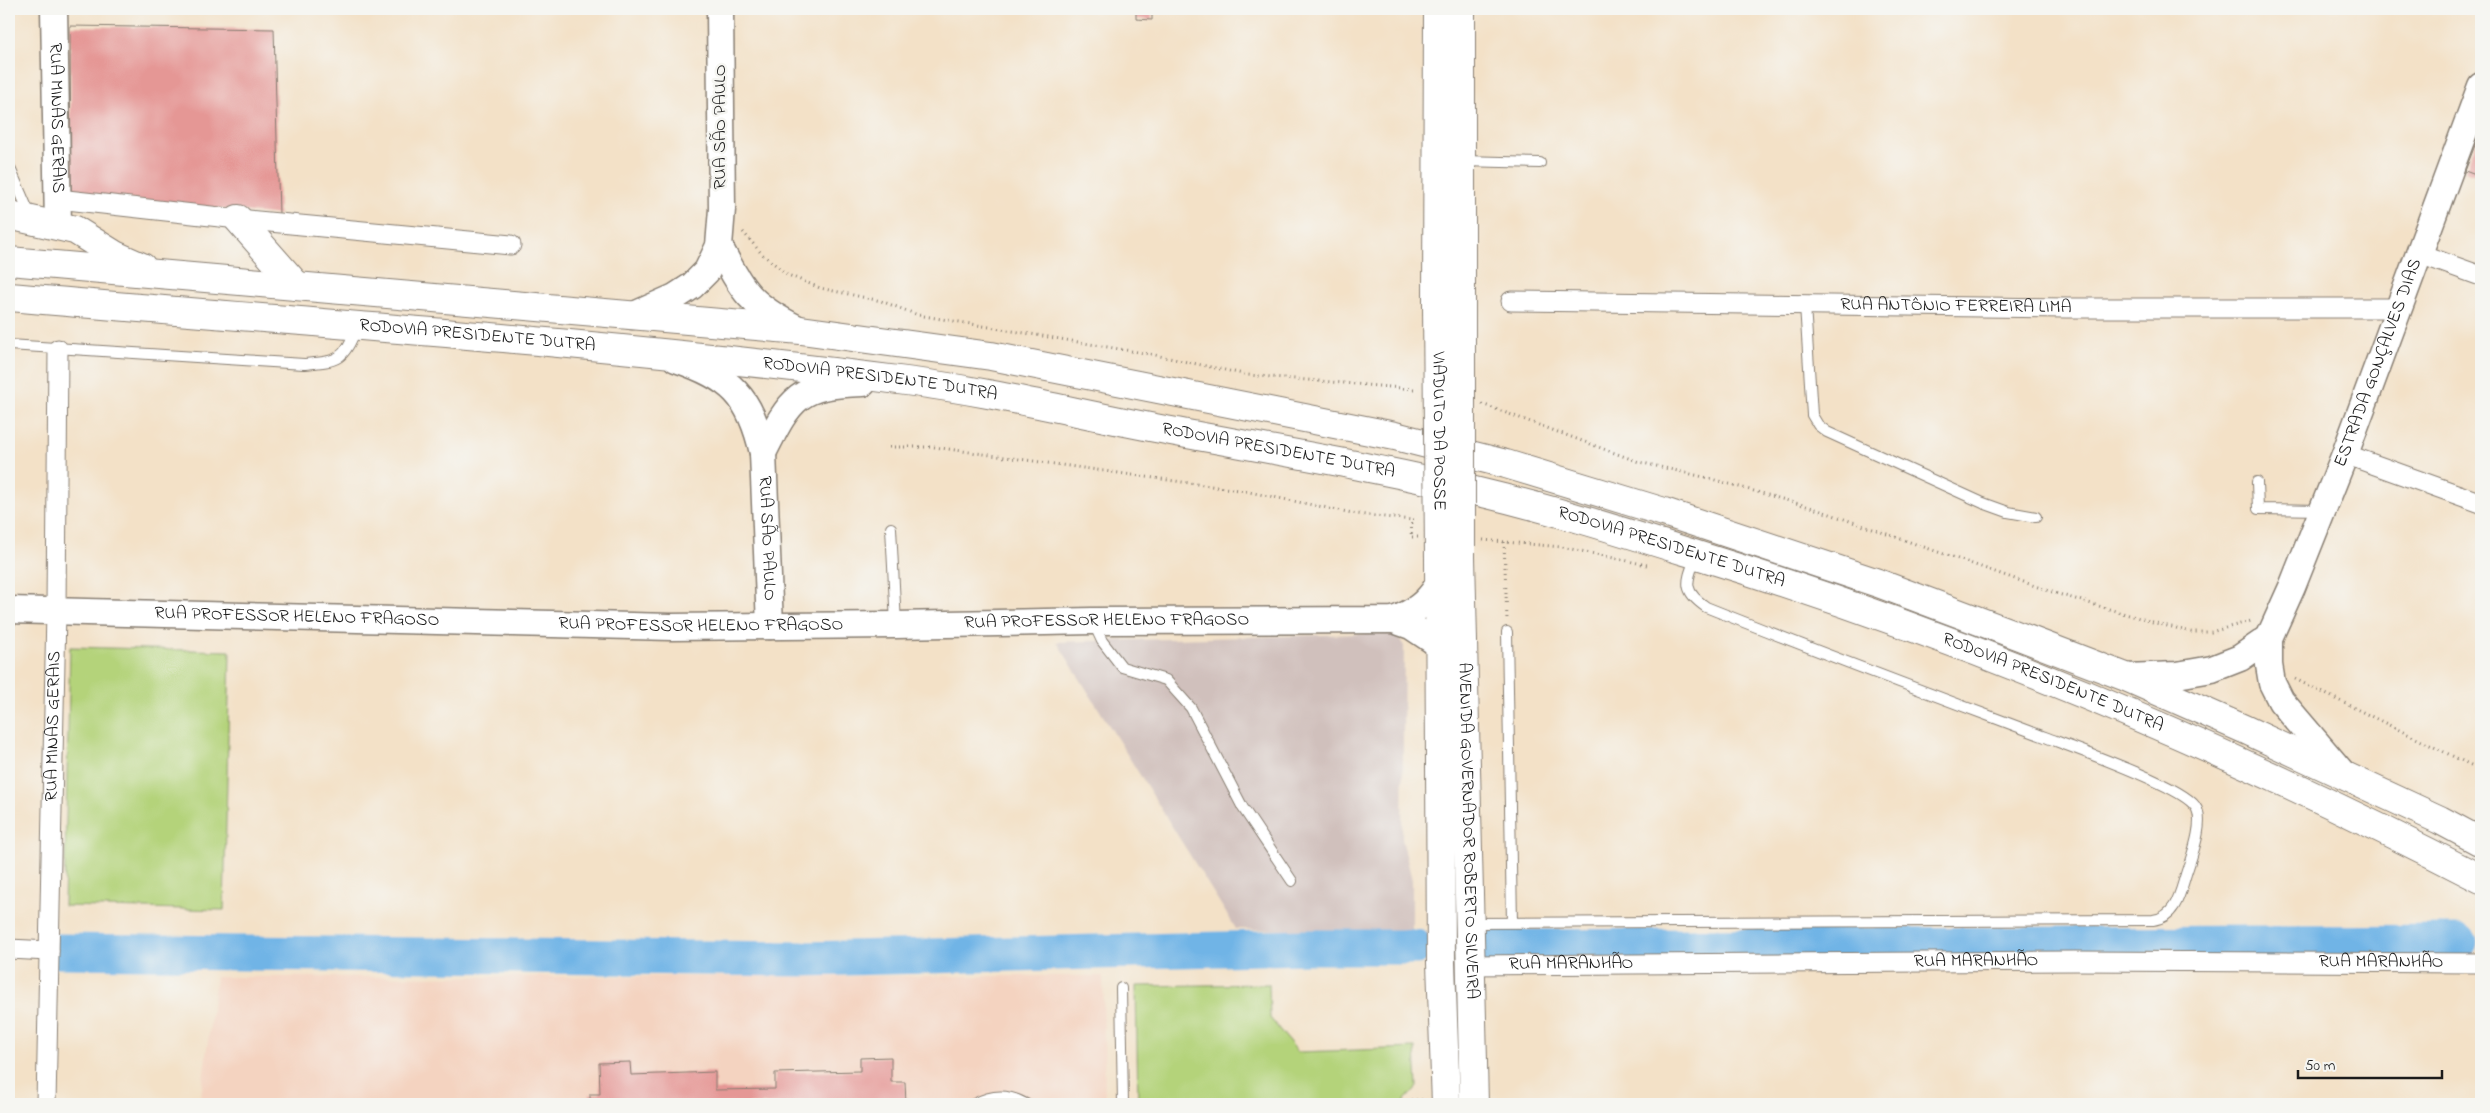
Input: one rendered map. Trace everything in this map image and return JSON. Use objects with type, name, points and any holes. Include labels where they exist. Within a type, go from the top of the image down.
[{"type":"main road","points":[[1438,9],[1449,304]]},
{"type":"main road","points":[[1449,304],[1461,161],[1461,9]]},
{"type":"main road","points":[[238,219],[297,286]]},
{"type":"main road","points":[[33,221],[87,236],[116,255],[157,274]]},
{"type":"main road","name":"RODOVIA PRESIDENTE DUTRA","points":[[9,261],[801,330],[992,356],[1378,432],[1506,464],[1664,512],[1878,583],[2126,678],[2344,775],[2481,842]]},
{"type":"main road","name":"RODOVIA PRESIDENTE DUTRA","points":[[9,297],[662,353],[906,381],[960,389],[1163,430],[1384,470],[1517,501],[1803,587],[2025,670],[2384,828],[2481,879]]},
{"type":"main road","name":"VIADUTO DA POSSE","points":[[1446,567],[1449,304]]},
{"type":"main road","name":"AVENIDA GOVERNADOR ROBERTO SILVEIRA","points":[[1433,1102],[1440,963],[1438,644],[1446,567]]},
{"type":"main road","name":"AVENIDA GOVERNADOR ROBERTO SILVEIRA","points":[[1446,567],[1469,923],[1474,1104]]},
{"type":"street","name":"RUA MINAS GERAIS","points":[[33,221],[58,199],[54,9]]},
{"type":"street","name":"RUA SÃO PAULO","points":[[632,316],[675,297],[692,286],[707,271],[719,246],[722,209],[720,9]]},
{"type":"street","name":"ESTRADA GONÇALVES DIAS","points":[[2344,775],[2281,701],[2272,683],[2269,665],[2271,634],[2345,454],[2481,86]]},
{"type":"street","points":[[58,199],[238,219],[511,245]]},
{"type":"street","points":[[719,246],[738,282],[756,303],[768,314],[801,330]]},
{"type":"street","points":[[2420,254],[2481,276]]},
{"type":"street","name":"RUA ANTÔNIO FERREIRA LIMA","points":[[1512,301],[1805,305],[2400,308]]},
{"type":"street","name":"RUA MINAS GERAIS","points":[[46,1104],[56,611],[58,350]]},
{"type":"street","name":"RUA SÃO PAULO","points":[[662,353],[705,369],[734,389],[750,410],[758,430],[763,453],[770,626]]},
{"type":"street","name":"RUA SÃO PAULO","points":[[763,453],[782,416],[805,393],[832,384],[906,381]]},
{"type":"street","points":[[2345,454],[2481,503]]},
{"type":"street","name":"RUA PROFESSOR HELENO FRAGOSO","points":[[1394,620],[1410,614],[1428,601],[1446,567]]},
{"type":"street","name":"RUA PROFESSOR HELENO FRAGOSO","points":[[9,610],[671,627],[896,626],[1092,621],[1394,620],[1411,626],[1438,644]]},
{"type":"street","points":[[2126,678],[2177,675],[2212,669],[2240,658],[2271,634]]},
{"type":"street","points":[[9,949],[49,951]]},
{"type":"street","name":"RUA MARANHÃO","points":[[1470,965],[2075,961],[2481,963]]},
{"type":"lane","points":[[1461,161],[1540,163]]},
{"type":"lane","points":[[9,166],[33,221]]},
{"type":"lane","points":[[1805,305],[1812,416],[1818,425],[1828,432],[1984,503],[2008,512],[2036,517]]},
{"type":"lane","points":[[9,345],[58,350],[304,364],[334,362],[342,357],[348,349],[357,327]]},
{"type":"lane","points":[[2257,482],[2258,509],[2322,510]]},
{"type":"lane","points":[[891,528],[896,626]]},
{"type":"lane","points":[[1469,923],[2158,920],[2166,916],[2177,901],[2201,820],[2194,804],[2179,793],[2105,760],[1706,607],[1694,600],[1688,591],[1688,579],[1696,555]]},
{"type":"lane","points":[[1092,621],[1102,641],[1122,667],[1166,680],[1191,708],[1243,808],[1292,881]]},
{"type":"lane","points":[[1507,632],[1512,923]]},
{"type":"lane","points":[[1121,988],[1123,1104]]},
{"type":"lane","points":[[974,1104],[1000,1095],[1014,1098],[1026,1104]]},
{"type":"path","points":[[722,209],[762,254],[788,275],[820,288],[881,301],[918,314],[1154,355],[1248,374],[1406,388]]},
{"type":"path","points":[[1485,404],[1639,462],[1708,478],[1810,508],[2055,593],[2156,623],[2191,632],[2227,629],[2251,621],[2271,634]]},
{"type":"path","points":[[889,447],[934,447],[1239,490],[1357,514],[1412,520]]},
{"type":"path","points":[[1484,540],[1562,547],[1650,566]]},
{"type":"path","points":[[1504,542],[1507,632]]},
{"type":"path","points":[[2292,678],[2481,770]]},
{"type":"path","points":[[1410,1104],[1410,1100],[1433,1102]]},
{"type":"shaded area","points":[[1395,633],[1404,646],[1402,839],[1412,880],[1412,933],[1236,929],[1057,642]]},
{"type":"shaded area","points":[[1103,976],[1105,1104],[200,1104],[216,977]]},
{"type":"green space","points":[[70,647],[230,651],[224,910],[64,906]]},
{"type":"green space","points":[[1269,984],[1270,1018],[1298,1052],[1415,1048],[1417,1087],[1405,1100],[1405,1104],[1138,1104],[1136,986]]},
{"type":"building","points":[[1136,9],[1152,9],[1152,20],[1136,19]]},
{"type":"building","points":[[70,26],[274,29],[279,215],[71,194]]},
{"type":"building","points":[[2481,130],[2481,177],[2465,171]]},
{"type":"building","points":[[891,1057],[891,1082],[905,1082],[906,1104],[590,1104],[590,1094],[600,1094],[599,1063],[630,1062],[631,1075],[715,1072],[715,1090],[775,1089],[775,1073],[860,1071],[860,1058]]},
{"type":"waterway","points":[[1490,947],[2460,942]]},
{"type":"waterway","points":[[58,951],[804,959],[1308,947],[1416,947]]}]
